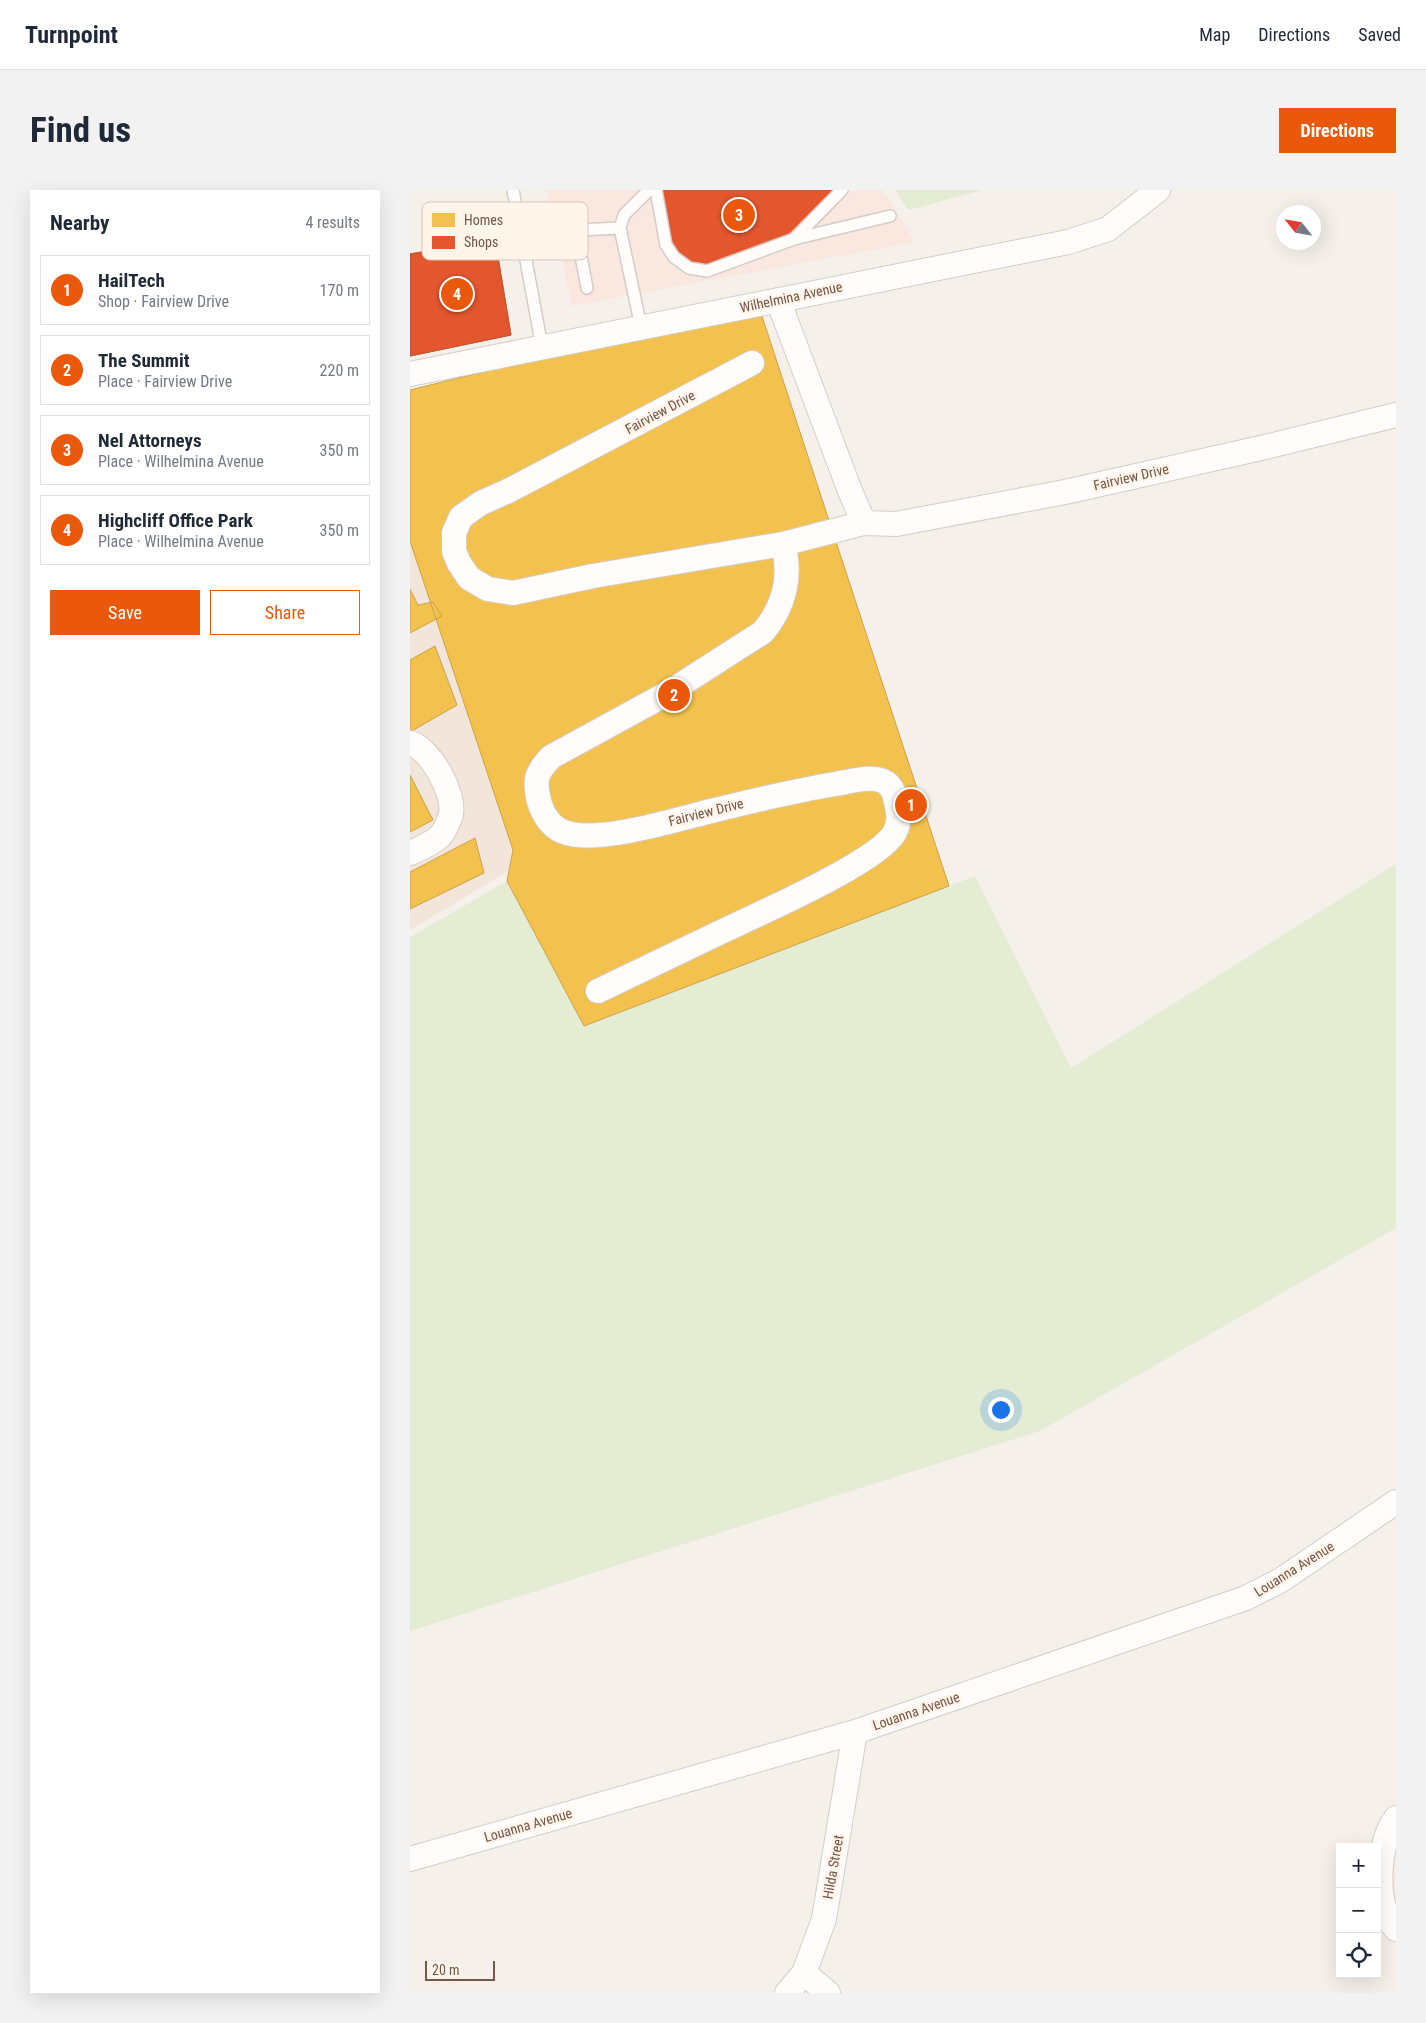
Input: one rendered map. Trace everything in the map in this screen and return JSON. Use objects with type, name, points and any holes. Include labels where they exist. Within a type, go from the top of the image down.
[{"type":"street","name":"Wilhelmina Avenue","points":[[410,374],[1068,242],[1108,229],[1158,190]]},
{"type":"street","points":[[778,300],[850,491],[864,523]]},
{"type":"street","name":"Fairview Drive","points":[[752,363],[508,491],[481,503],[462,517],[454,533],[454,551],[469,578],[488,589],[513,594],[593,576],[783,544],[864,523],[896,524],[1065,492],[1261,448],[1396,415]]},
{"type":"street","name":"Fairview Drive","points":[[598,991],[815,886],[872,854],[895,833],[899,818],[896,798],[889,784],[881,780],[863,779],[792,792],[655,825],[592,836],[566,833],[555,827],[546,818],[540,806],[536,788],[536,777],[542,767],[552,757],[668,692],[763,632],[780,606],[786,585],[788,569],[783,544]]},
{"type":"street","points":[[410,743],[418,745],[435,764],[449,798],[451,814],[441,835],[410,853]]},
{"type":"street","name":"Louanna Avenue","points":[[410,1859],[855,1732],[1246,1598],[1281,1580],[1396,1502]]},
{"type":"street","name":"Hilda Street","points":[[787,1993],[804,1973],[824,1919],[855,1732]]},
{"type":"street","points":[[1396,1818],[1385,1836],[1381,1868],[1383,1900],[1388,1916],[1396,1929]]},
{"type":"street","points":[[804,1973],[828,1993]]},
{"type":"lane","points":[[641,327],[620,228],[624,215],[649,190]]},
{"type":"lane","points":[[656,190],[666,245],[674,257],[689,268],[706,271],[794,239],[890,216]]},
{"type":"lane","points":[[794,239],[842,190]]},
{"type":"lane","points":[[588,230],[620,228]]},
{"type":"lane","points":[[526,260],[542,347]]},
{"type":"lane","points":[[582,260],[587,288]]},
{"type":"shaded area","points":[[546,190],[883,190],[915,242],[572,306],[562,260],[588,260],[588,202],[549,202]]},
{"type":"shaded area","points":[[410,519],[465,655],[517,866],[410,930]]},
{"type":"green space","points":[[895,190],[983,190],[908,210]]},
{"type":"green space","points":[[1396,864],[1396,1228],[1040,1431],[410,1631],[410,937],[507,881],[584,1026],[975,876],[1071,1068]]},
{"type":"building: Homes","points":[[758,304],[949,886],[584,1026],[507,881],[513,850],[410,541],[410,390]]},
{"type":"building: Homes","points":[[410,589],[418,605],[433,602],[442,616],[410,633]]},
{"type":"building: Homes","points":[[435,646],[457,705],[410,732],[410,660]]},
{"type":"building: Homes","points":[[410,775],[433,820],[410,832]]},
{"type":"building: Homes","points":[[475,838],[484,873],[410,909],[410,872]]},
{"type":"building: Shops","points":[[656,190],[842,190],[794,239],[707,271],[689,268],[666,245]]},
{"type":"building: Shops","points":[[422,252],[422,260],[498,260],[511,335],[410,356],[410,254]]},
{"type":"building: Shops","points":[[422,252],[422,260],[498,260],[511,335],[410,356],[410,254]]},
{"type":"place","name":"Nel Attorneys","points":[[739,215]]},
{"type":"place","name":"Highcliff Office Park","points":[[457,294]]},
{"type":"place","name":"The Summit","points":[[674,695]]},
{"type":"place","name":"HailTech","points":[[911,805]]}]
